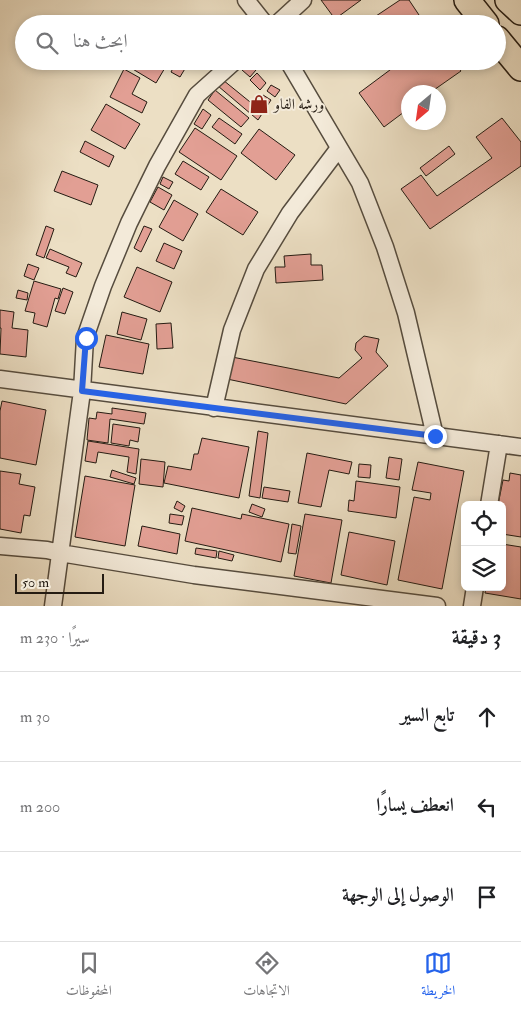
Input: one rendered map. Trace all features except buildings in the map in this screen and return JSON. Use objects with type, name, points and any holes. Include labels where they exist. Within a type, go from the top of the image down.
[{"type":"highway","points":[[466,0],[478,15]]},
{"type":"highway","points":[[508,0],[521,12]]},
{"type":"highway","points":[[506,49],[521,68]]},
{"type":"street","points":[[246,0],[258,15]]},
{"type":"street","points":[[287,15],[304,0]]},
{"type":"street","points":[[53,606],[82,391],[86,338],[103,286],[129,223],[157,166],[197,95],[225,70]]},
{"type":"street","points":[[293,70],[360,183],[385,247],[406,313],[435,436]]},
{"type":"street","points":[[214,408],[232,330],[256,269],[290,213],[339,148]]},
{"type":"street","points":[[0,379],[521,447]]},
{"type":"street","points":[[490,501],[499,444]]},
{"type":"street","points":[[0,546],[47,550],[60,554],[194,575],[437,606]]},
{"type":"street","points":[[472,606],[475,591]]},
{"type":"place","name":"ورشه الفاو","points":[[259,104]]},
{"type":"route","points":[[86,338],[82,391],[435,436]]}]
